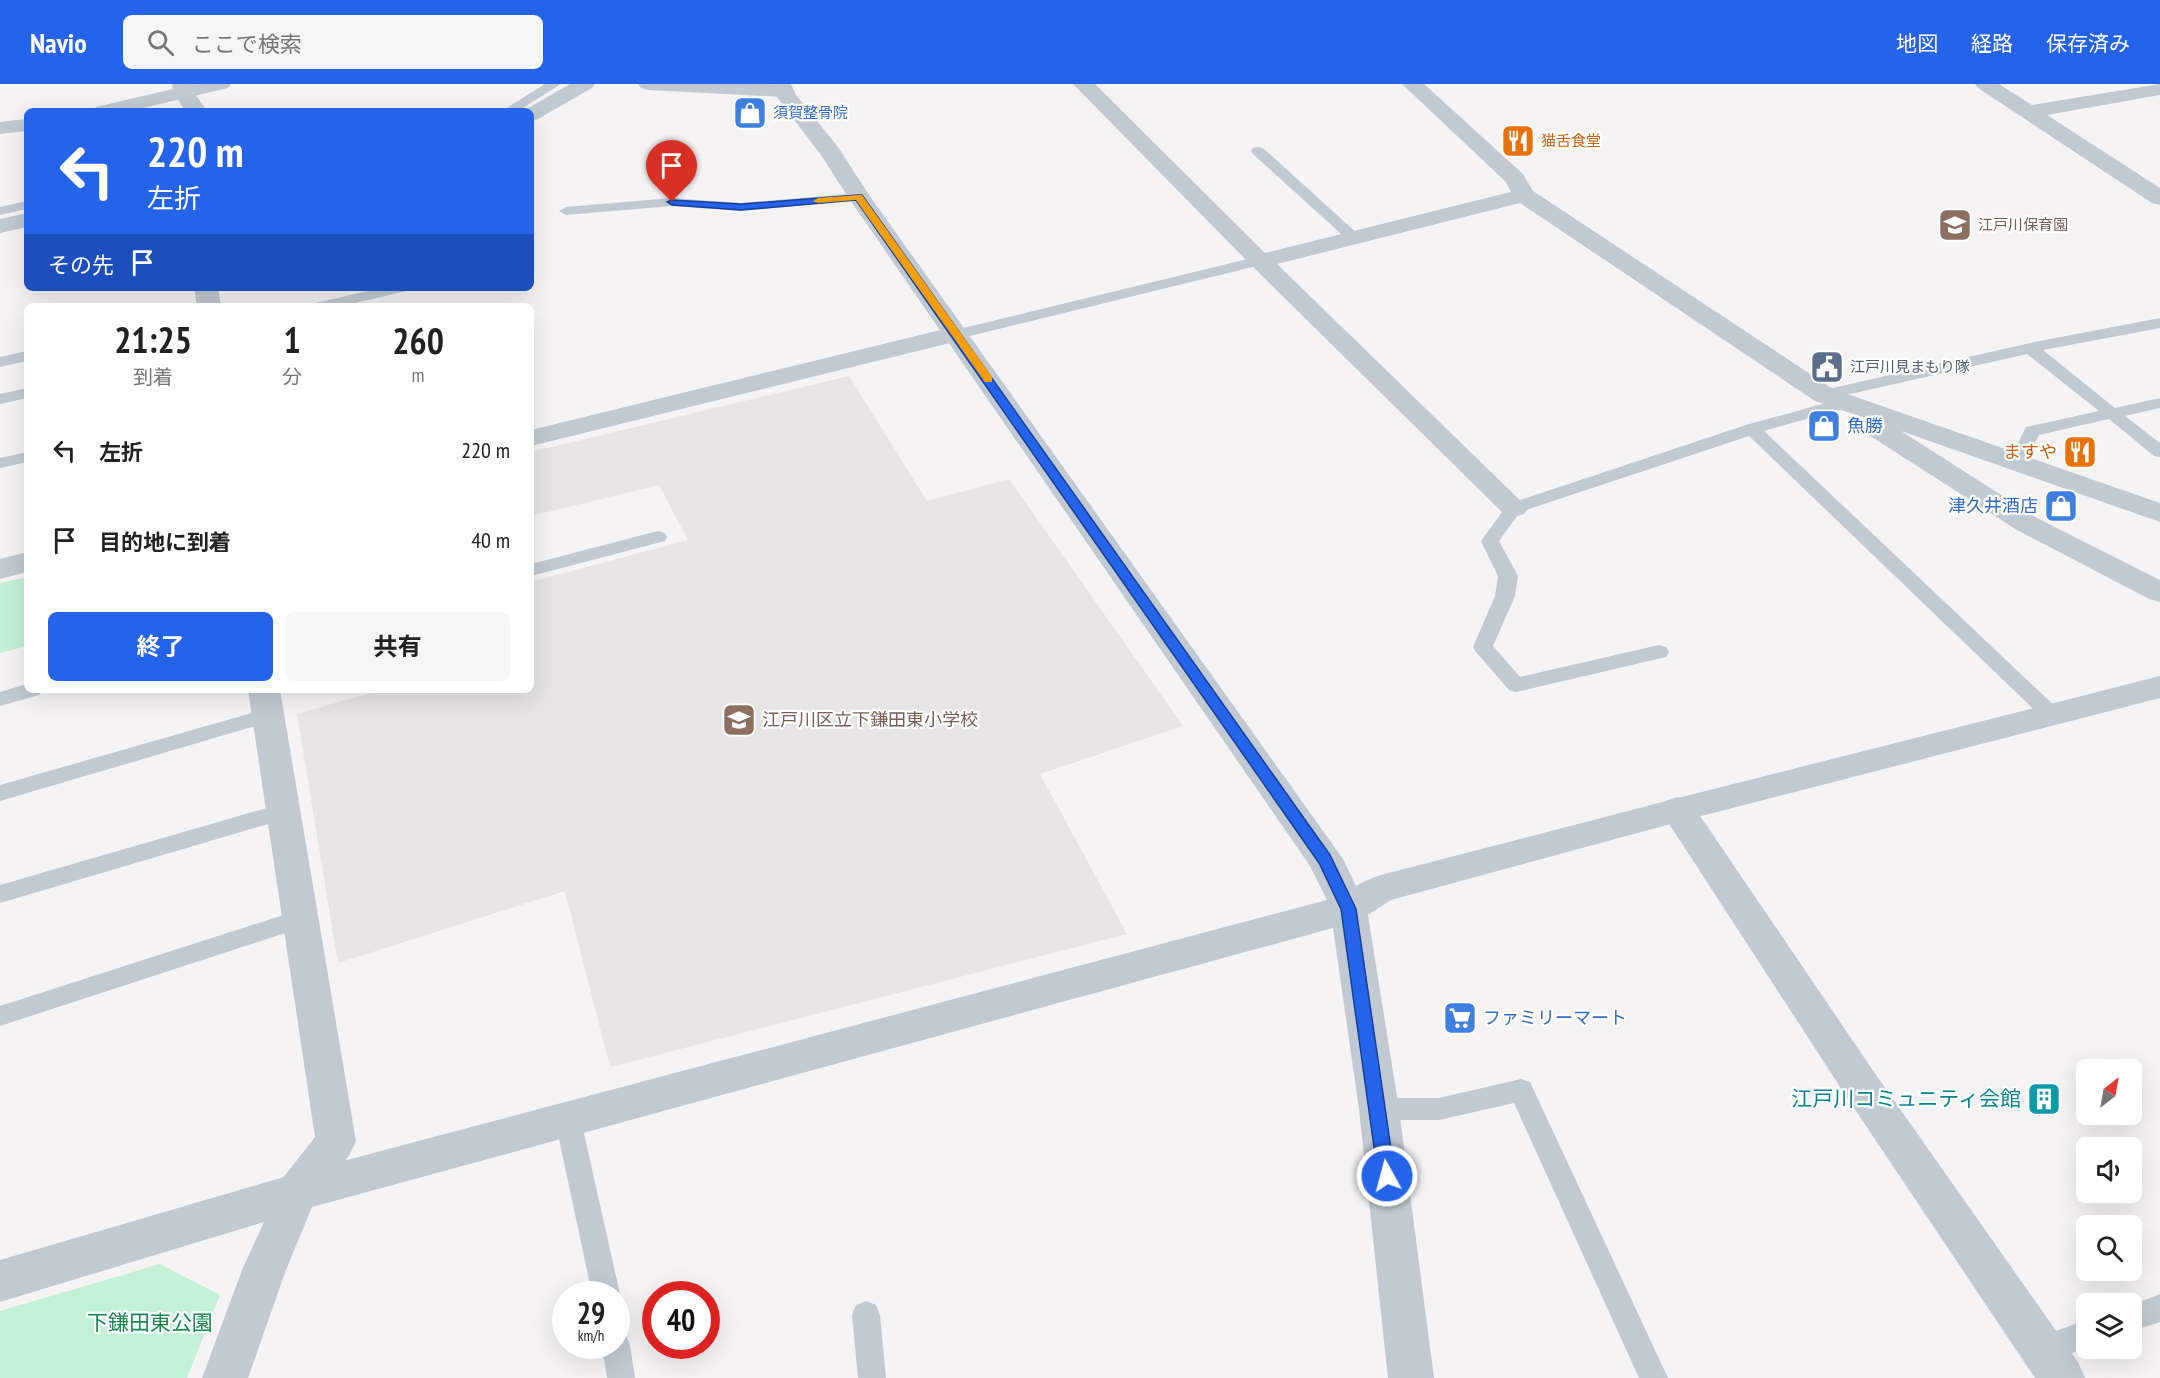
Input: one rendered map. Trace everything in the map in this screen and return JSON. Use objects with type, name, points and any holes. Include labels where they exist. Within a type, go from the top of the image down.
[{"type":"street","points":[[113,108],[182,88],[221,84]]},
{"type":"street","points":[[534,113],[585,84]]},
{"type":"street","points":[[648,84],[783,87],[1325,860],[1349,909],[1378,1109],[1412,1378]]},
{"type":"street","points":[[1083,84],[1260,261],[1514,508]]},
{"type":"street","points":[[1412,84],[1515,179],[1524,195],[1832,400],[2027,524],[2160,592]]},
{"type":"street","points":[[1985,84],[2159,196]]},
{"type":"street","points":[[182,88],[194,108]]},
{"type":"street","points":[[2028,112],[2160,89]]},
{"type":"street","points":[[0,128],[24,125]]},
{"type":"street","points":[[1260,261],[1524,195]]},
{"type":"street","points":[[0,226],[24,221]]},
{"type":"street","points":[[534,437],[957,334]]},
{"type":"street","points":[[1832,400],[2160,513]]},
{"type":"street","points":[[0,568],[24,563]]},
{"type":"street","points":[[0,1281],[298,1192],[1349,909],[1381,889],[1678,810],[2160,687]]},
{"type":"street","points":[[225,1378],[264,1270],[298,1192],[336,1141],[266,703]]},
{"type":"street","points":[[1678,810],[1860,1084],[2053,1364]]},
{"type":"lane","points":[[514,108],[554,84]]},
{"type":"lane","points":[[1258,151],[1354,238]]},
{"type":"lane","points":[[566,211],[672,202],[741,207],[858,197]]},
{"type":"lane","points":[[0,212],[24,206]]},
{"type":"lane","points":[[957,334],[1260,261]]},
{"type":"lane","points":[[335,303],[388,291]]},
{"type":"lane","points":[[1659,652],[1516,685],[1482,647],[1505,596],[1508,576],[1490,541],[1514,508],[1832,400],[2030,348],[2160,323]]},
{"type":"lane","points":[[2030,348],[2160,452]]},
{"type":"lane","points":[[0,362],[24,357]]},
{"type":"lane","points":[[0,399],[24,394]]},
{"type":"lane","points":[[2017,463],[2032,431],[2160,403]]},
{"type":"lane","points":[[1752,429],[2053,716]]},
{"type":"lane","points":[[0,463],[24,458]]},
{"type":"lane","points":[[534,569],[658,537]]},
{"type":"lane","points":[[0,699],[24,692]]},
{"type":"lane","points":[[0,793],[266,703]]},
{"type":"lane","points":[[0,894],[284,811]]},
{"type":"lane","points":[[0,1016],[299,919]]},
{"type":"lane","points":[[1378,1109],[1439,1109],[1521,1090],[1654,1378]]},
{"type":"lane","points":[[568,1120],[603,1281]]},
{"type":"lane","points":[[2142,1314],[2160,1308]]},
{"type":"lane","points":[[866,1315],[872,1378]]},
{"type":"lane","points":[[2053,1364],[2076,1343]]},
{"type":"lane","points":[[618,1359],[621,1378]]},
{"type":"shaded area","name":"江戸川区立下鎌田東小学校","points":[[849,376],[927,501],[1009,479],[1183,726],[1040,774],[1127,934],[610,1067],[565,891],[338,963],[297,714],[370,693],[534,693],[534,581],[688,540],[659,485],[534,515],[534,451]]},
{"type":"green space","points":[[24,578],[24,647],[0,653],[0,583]]},
{"type":"green space","name":"下鎌田東公園","points":[[160,1264],[220,1295],[187,1378],[0,1378],[0,1311]]},
{"type":"slow traffic","points":[[818,201],[858,197],[988,379]]},
{"type":"place","name":"須賀整骨院","points":[[750,113]]},
{"type":"place","name":"猫舌食堂","points":[[1518,141]]},
{"type":"place","name":"江戸川保育園","points":[[1955,225]]},
{"type":"place","name":"江戸川見まもり隊","points":[[1827,367]]},
{"type":"place","name":"魚勝","points":[[1824,426]]},
{"type":"place","name":"ますや","points":[[2080,452]]},
{"type":"place","name":"津久井酒店","points":[[2061,506]]},
{"type":"place","name":"江戸川区立下鎌田東小学校","points":[[739,720]]},
{"type":"place","name":"ファミリーマート","points":[[1460,1018]]},
{"type":"place","name":"江戸川コミュニティ会館","points":[[2044,1099]]},
{"type":"route","points":[[672,202],[741,207],[858,197],[957,334],[1325,860],[1349,909],[1387,1176]]}]
